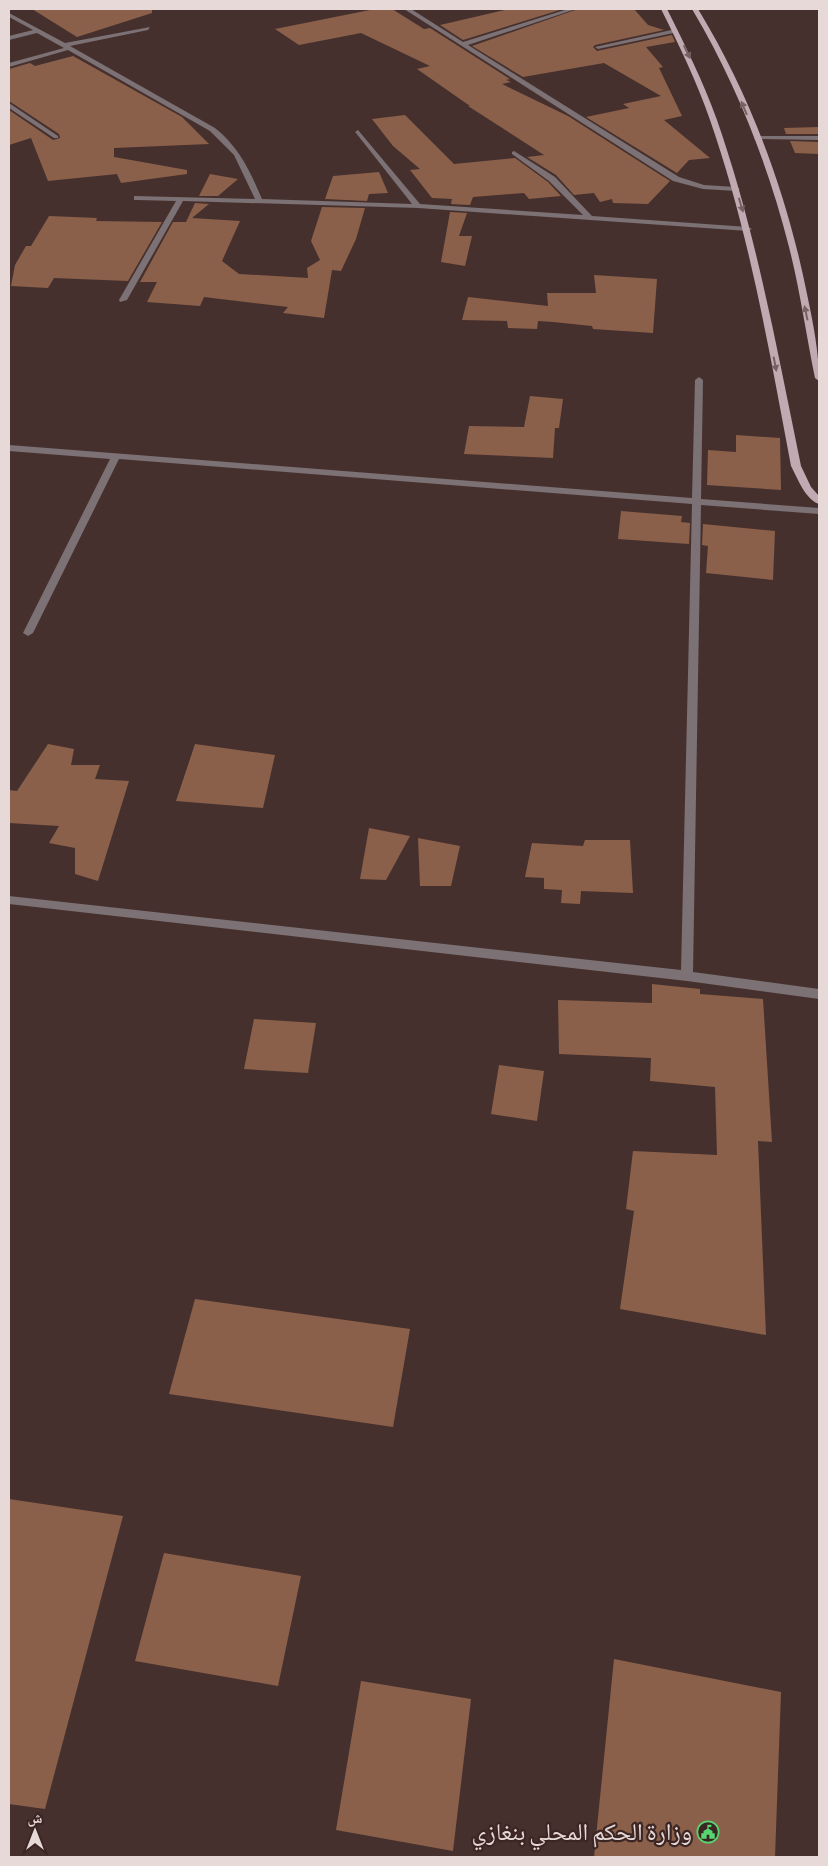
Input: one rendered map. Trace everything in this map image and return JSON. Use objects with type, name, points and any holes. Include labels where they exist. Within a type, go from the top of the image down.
[{"type":"main road","points":[[664,9],[676,31],[710,111],[736,189],[748,229],[796,466],[807,488],[819,501]]},
{"type":"main road","points":[[695,9],[726,62],[757,138],[789,229],[819,378]]},
{"type":"street","points":[[407,9],[676,179],[703,187],[736,189]]},
{"type":"street","points":[[462,44],[572,9]]},
{"type":"street","points":[[9,15],[198,120],[224,138],[235,148],[242,159],[259,200]]},
{"type":"street","points":[[9,65],[68,47],[148,28]]},
{"type":"street","points":[[9,38],[38,31]]},
{"type":"street","points":[[598,47],[676,31]]},
{"type":"street","points":[[9,105],[56,137]]},
{"type":"street","points":[[358,132],[418,206]]},
{"type":"street","points":[[757,138],[819,138]]},
{"type":"street","points":[[514,153],[552,179],[590,218]]},
{"type":"street","points":[[137,198],[418,206],[748,229]]},
{"type":"street","points":[[123,300],[181,199]]},
{"type":"street","points":[[687,976],[699,380]]},
{"type":"street","points":[[9,448],[819,511]]},
{"type":"street","points":[[28,633],[116,456]]},
{"type":"street","points":[[9,900],[687,976],[819,994]]},
{"type":"building","points":[[32,9],[152,9],[152,13],[77,37]]},
{"type":"building","points":[[375,9],[392,9],[424,29],[430,28],[510,79],[506,80],[511,82],[502,84],[568,116],[670,181],[648,204],[613,203],[612,199],[600,202],[594,193],[574,195],[556,175],[527,157],[544,155],[468,106],[470,106],[417,69],[430,66],[361,33],[299,45],[275,29]]},
{"type":"building","points":[[509,9],[563,9],[463,40],[440,25]]},
{"type":"building","points":[[578,9],[634,9],[648,25],[664,30],[595,45],[593,47],[597,51],[672,35],[675,42],[646,47],[663,67],[659,68],[682,116],[664,120],[710,158],[689,160],[677,173],[586,117],[629,108],[623,104],[661,96],[604,63],[523,77],[472,46]]},
{"type":"building","points":[[73,56],[182,117],[209,144],[114,148],[114,157],[187,170],[187,174],[121,183],[117,174],[48,181],[31,138],[9,145],[9,110],[53,140],[60,138],[59,134],[9,101],[9,69],[30,63],[35,66]]},
{"type":"building","points":[[405,115],[454,164],[515,158],[548,182],[561,196],[529,199],[524,193],[473,197],[470,205],[451,204],[452,199],[432,198],[410,170],[420,169],[393,146],[372,119]]},
{"type":"building","points":[[819,127],[819,134],[786,134],[784,128]]},
{"type":"building","points":[[790,141],[819,142],[819,154],[795,153]]},
{"type":"building","points":[[379,172],[388,193],[369,194],[367,201],[325,199],[333,176]]},
{"type":"building","points":[[210,174],[238,179],[218,196],[199,196]]},
{"type":"building","points":[[195,203],[209,204],[192,218],[240,221],[222,261],[239,274],[308,278],[307,268],[320,260],[311,241],[322,207],[365,208],[356,239],[341,271],[332,270],[324,318],[283,313],[288,307],[204,297],[200,306],[147,302],[157,282],[140,282],[173,222],[186,222]]},
{"type":"building","points":[[450,212],[467,213],[459,236],[472,236],[465,266],[441,262]]},
{"type":"building","points":[[49,216],[97,218],[96,221],[162,222],[128,281],[54,278],[48,288],[11,286],[15,265],[26,246],[31,246]]},
{"type":"building","points":[[594,275],[657,279],[653,333],[593,329],[592,326],[538,321],[537,329],[508,328],[507,321],[462,320],[468,297],[548,306],[547,293],[596,293]]},
{"type":"building","points":[[530,396],[563,399],[559,428],[555,428],[553,458],[464,454],[469,426],[524,427]]},
{"type":"building","points":[[736,435],[780,438],[781,490],[707,485],[708,450],[736,452]]},
{"type":"building","points":[[621,511],[682,516],[681,522],[690,523],[689,544],[618,539]]},
{"type":"building","points":[[703,524],[775,531],[773,580],[706,573],[708,546],[702,545]]},
{"type":"building","points":[[48,744],[74,749],[71,765],[100,765],[95,779],[129,781],[98,881],[75,874],[75,848],[49,843],[59,826],[9,823],[9,790],[17,791]]},
{"type":"building","points":[[195,744],[275,755],[263,808],[176,801]]},
{"type":"building","points":[[369,828],[410,836],[386,880],[360,879]]},
{"type":"building","points":[[418,838],[460,846],[451,886],[420,886]]},
{"type":"building","points":[[585,840],[630,840],[633,893],[581,891],[580,904],[561,903],[562,890],[544,889],[544,878],[525,877],[532,843],[583,846]]},
{"type":"building","points":[[652,984],[700,989],[700,994],[763,999],[772,1142],[758,1141],[766,1335],[620,1309],[634,1211],[626,1209],[633,1151],[717,1155],[715,1087],[650,1081],[651,1058],[559,1054],[558,1000],[652,1003]]},
{"type":"building","points":[[254,1019],[316,1023],[308,1073],[244,1069]]},
{"type":"building","points":[[499,1065],[544,1071],[537,1121],[491,1114]]},
{"type":"building","points":[[195,1299],[410,1329],[393,1427],[169,1394]]},
{"type":"building","points":[[9,1499],[123,1516],[45,1809],[9,1804]]},
{"type":"building","points":[[164,1553],[301,1576],[278,1686],[135,1661]]},
{"type":"building","points":[[614,1659],[781,1692],[775,1857],[594,1857]]},
{"type":"building","points":[[361,1681],[471,1699],[453,1851],[336,1830]]},
{"type":"place","name":"وزارة الحكم المحلي بنغازي","points":[[708,1832]]}]
